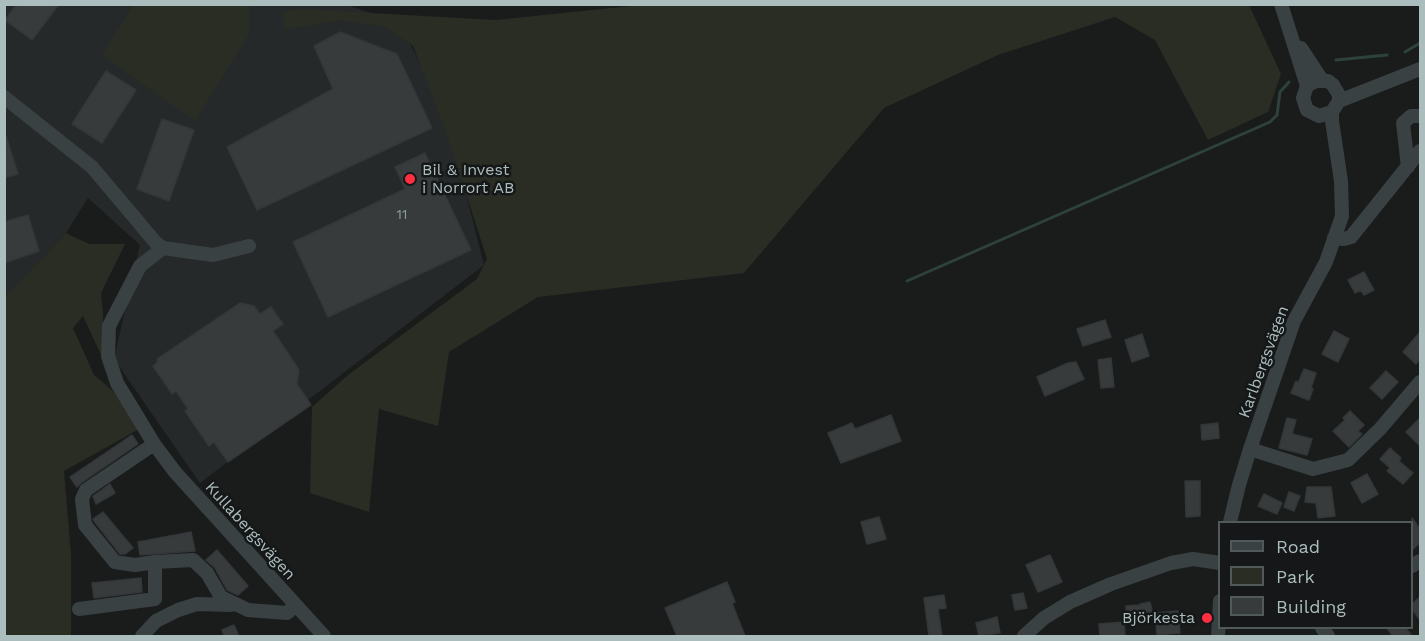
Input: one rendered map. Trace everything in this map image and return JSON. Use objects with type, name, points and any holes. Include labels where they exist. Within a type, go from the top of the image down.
[{"type":"street","name":"Karlbergsvägen","points":[[1281,4],[1307,86],[1303,98],[1304,105],[1312,114],[1318,116],[1335,147]]},
{"type":"street","name":"Karlbergsvägen","points":[[1230,521],[1250,449],[1294,321],[1326,262],[1342,216],[1341,181],[1335,147],[1338,93],[1292,34]]},
{"type":"street","points":[[1318,116],[1400,76],[1420,69]]},
{"type":"street","points":[[1307,86],[1316,81],[1344,86],[1400,76]]},
{"type":"street","points":[[4,97],[92,167],[156,243],[164,248],[213,255],[249,246]]},
{"type":"street","points":[[1408,167],[1403,123],[1411,116],[1420,116]]},
{"type":"street","points":[[1334,238],[1352,237],[1420,151]]},
{"type":"street","name":"Kullabergsvägen","points":[[164,248],[140,266],[109,326],[108,356],[117,383],[154,444],[175,472],[324,636]]},
{"type":"street","points":[[1250,449],[1312,469],[1348,460],[1380,429],[1420,382]]},
{"type":"street","points":[[154,444],[86,490],[82,499],[85,525],[115,562],[135,566],[154,562],[193,560],[207,573],[221,597],[248,610],[286,613],[295,606]]},
{"type":"street","points":[[1024,636],[1044,618],[1070,602],[1111,584],[1171,563],[1193,559],[1218,563]]},
{"type":"street","points":[[79,609],[155,599],[154,562]]},
{"type":"street","points":[[142,636],[156,621],[178,610],[197,604],[237,605]]},
{"type":"shaded area","points":[[344,4],[400,23],[447,119],[484,265],[200,483],[114,359],[140,245],[88,198],[66,233],[5,298],[5,5]]},
{"type":"green space","points":[[134,4],[249,5],[249,34],[195,121],[102,55]]},
{"type":"green space","points":[[650,4],[1249,5],[1281,74],[1268,112],[1208,140],[1155,40],[1115,17],[998,55],[884,108],[744,273],[538,297],[449,352],[438,426],[379,409],[369,512],[310,493],[312,407],[348,375],[477,279],[487,259],[448,137],[413,46],[386,27],[339,20],[284,30],[283,13],[298,9],[496,20]]},
{"type":"green space","points":[[66,233],[89,244],[125,244],[101,293],[102,357],[83,316],[73,328],[94,375],[120,397],[139,429],[64,471],[71,554],[71,636],[5,636],[4,298]]},
{"type":"building","points":[[17,4],[59,4],[32,40],[5,20]]},
{"type":"building","points":[[340,32],[397,54],[432,128],[257,210],[227,147],[333,89],[314,46]]},
{"type":"building","points":[[106,71],[136,90],[102,143],[72,124]]},
{"type":"building","points":[[162,119],[194,130],[169,201],[137,189]]},
{"type":"building","points":[[6,136],[18,174],[4,178],[4,137]]},
{"type":"building","points":[[425,153],[471,250],[328,317],[293,242],[405,189],[395,167]]},
{"type":"building","points":[[28,215],[39,251],[4,263],[4,222]]},
{"type":"building","points":[[1364,272],[1374,290],[1364,295],[1361,290],[1355,293],[1348,280]]},
{"type":"building","points":[[240,303],[254,306],[260,314],[271,307],[283,324],[273,331],[299,370],[297,384],[311,405],[228,462],[214,442],[209,446],[185,411],[188,409],[176,391],[172,394],[153,366],[158,362],[157,359]]},
{"type":"building","points":[[1105,320],[1111,337],[1083,346],[1077,329]]},
{"type":"building","points":[[1334,331],[1349,339],[1338,362],[1322,354]]},
{"type":"building","points":[[1420,332],[1420,359],[1416,364],[1403,352]]},
{"type":"building","points":[[1142,334],[1149,356],[1132,362],[1125,340]]},
{"type":"building","points":[[1111,358],[1114,387],[1101,388],[1098,360]]},
{"type":"building","points":[[1076,362],[1084,379],[1045,396],[1037,377],[1068,363]]},
{"type":"building","points":[[1304,369],[1316,373],[1309,400],[1291,393]]},
{"type":"building","points":[[1386,371],[1398,382],[1382,399],[1370,388]]},
{"type":"building","points":[[1350,411],[1364,425],[1358,431],[1362,434],[1349,447],[1333,431],[1345,420],[1343,418]]},
{"type":"building","points":[[891,415],[901,441],[841,463],[828,433],[852,423],[855,429]]},
{"type":"building","points":[[1287,418],[1296,420],[1292,434],[1312,439],[1307,455],[1279,448]]},
{"type":"building","points":[[1420,418],[1420,446],[1406,432]]},
{"type":"building","points":[[1218,423],[1219,438],[1202,440],[1201,425]]},
{"type":"building","points":[[132,435],[138,444],[77,487],[70,477]]},
{"type":"building","points":[[1390,448],[1401,458],[1399,461],[1413,473],[1403,484],[1387,471],[1390,468],[1380,459]]},
{"type":"building","points":[[1367,474],[1378,494],[1362,503],[1351,483]]},
{"type":"building","points":[[1185,481],[1200,481],[1200,516],[1186,517]]},
{"type":"building","points":[[110,484],[115,493],[96,504],[93,496]]},
{"type":"building","points":[[1307,487],[1331,487],[1335,516],[1318,518],[1316,503],[1305,502]]},
{"type":"building","points":[[1289,492],[1300,496],[1294,511],[1284,507]]},
{"type":"building","points":[[1264,494],[1282,503],[1277,514],[1258,506]]},
{"type":"building","points":[[103,512],[133,548],[125,554],[120,554],[94,521],[93,519]]},
{"type":"building","points":[[879,517],[886,539],[867,544],[861,522]]},
{"type":"building","points":[[1412,518],[1420,529],[1420,543],[1413,549],[1413,521]]},
{"type":"building","points":[[191,532],[195,551],[140,555],[138,542]]},
{"type":"building","points":[[217,550],[248,586],[238,595],[227,590],[215,568],[206,560]]},
{"type":"building","points":[[1050,555],[1062,582],[1038,592],[1026,565]]},
{"type":"building","points":[[141,578],[142,592],[94,598],[92,583]]},
{"type":"building","points":[[727,582],[735,602],[732,603],[745,636],[677,636],[665,608]]},
{"type":"building","points":[[1023,593],[1027,608],[1015,610],[1012,595]]},
{"type":"building","points":[[944,595],[946,608],[938,609],[942,636],[929,636],[924,598]]},
{"type":"building","points":[[1420,597],[1420,620],[1413,610],[1413,603]]},
{"type":"building","points":[[1150,602],[1153,614],[1127,621],[1126,606]]},
{"type":"building","points":[[1178,611],[1180,633],[1157,635],[1155,613]]},
{"type":"building","points":[[997,617],[1000,633],[979,636],[976,623]]},
{"type":"building","points":[[1124,622],[1125,636],[1100,636],[1099,624]]},
{"type":"building","points":[[234,625],[239,636],[224,636],[222,630]]},
{"type":"building","points":[[1388,629],[1407,629],[1412,636],[1393,636]]},
{"type":"waterway","points":[[1405,52],[1420,43]]},
{"type":"waterway","points":[[1336,60],[1387,55]]},
{"type":"waterway","points":[[907,281],[1270,122],[1277,115],[1280,92],[1289,82]]},
{"type":"place","name":"Bil & Invest i Norrort AB","points":[[410,179]]},
{"type":"place","name":"Björkesta","points":[[1207,618]]}]
